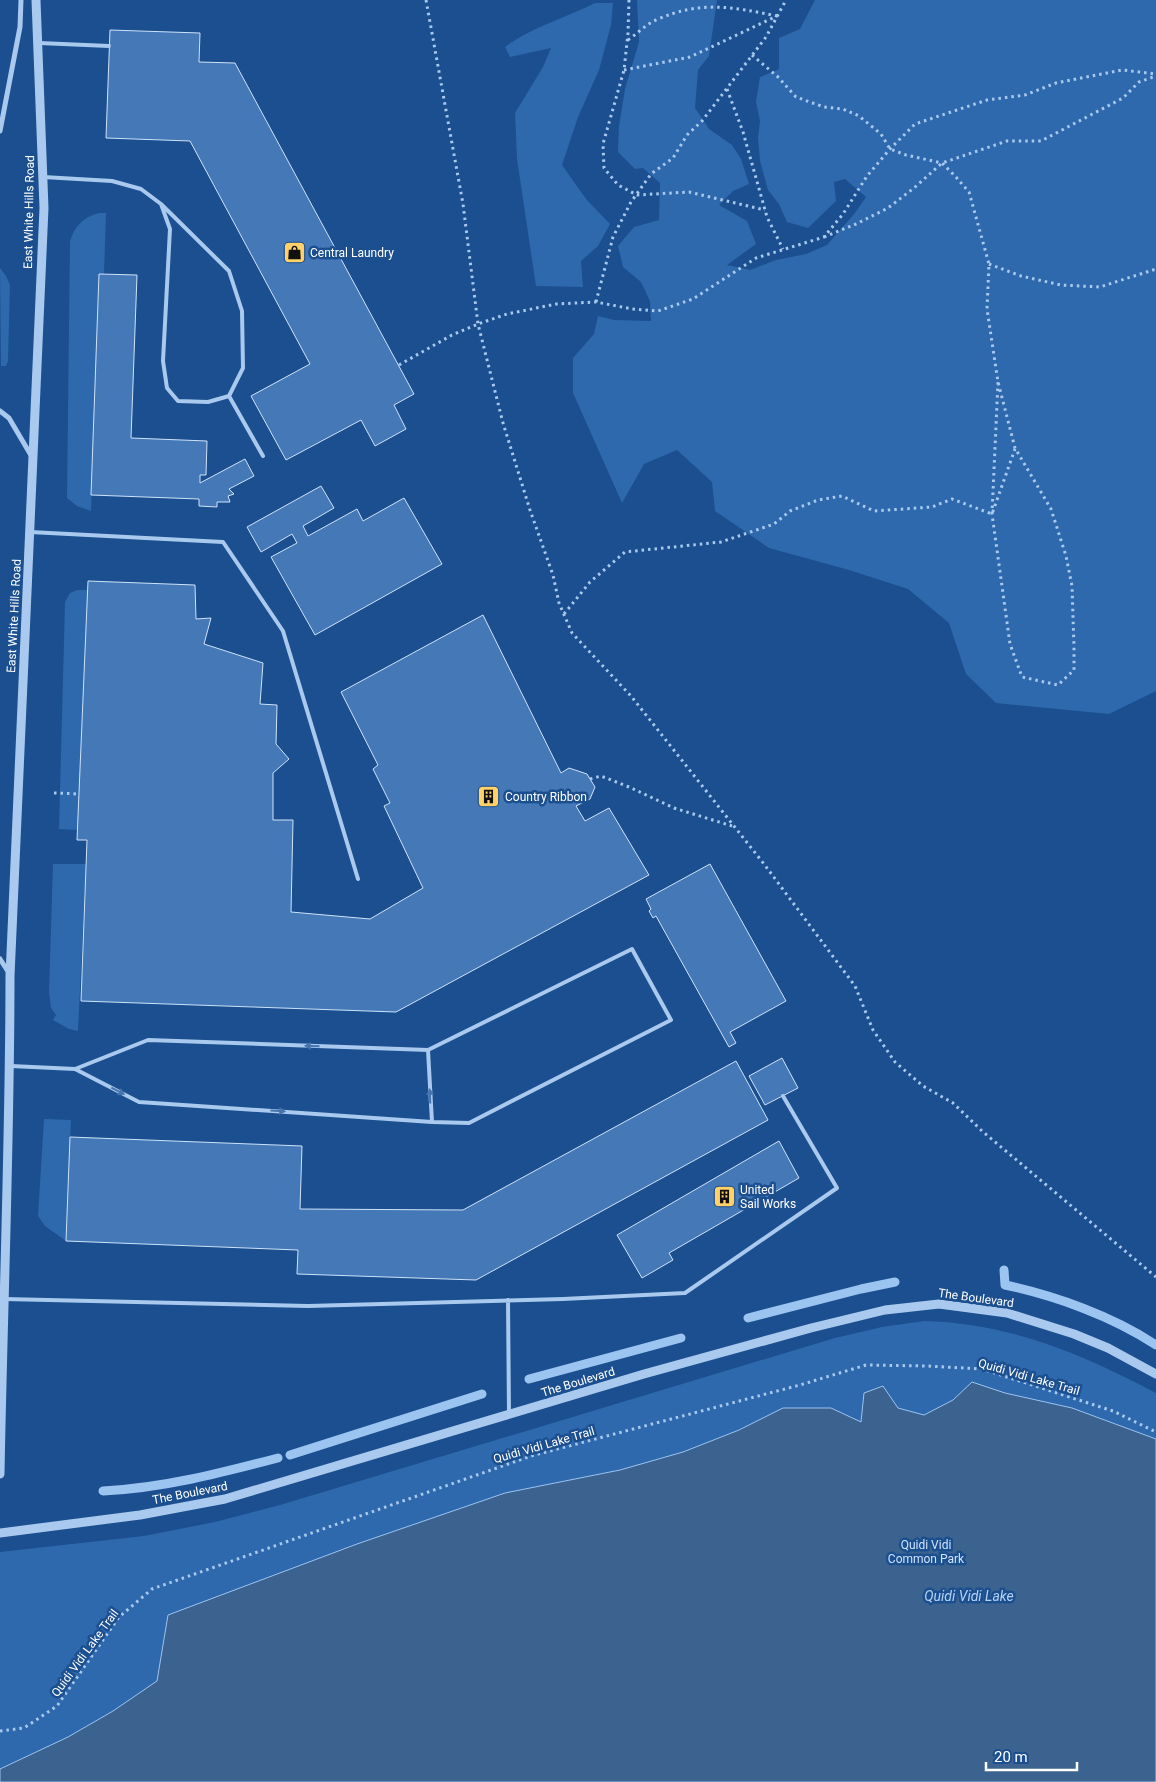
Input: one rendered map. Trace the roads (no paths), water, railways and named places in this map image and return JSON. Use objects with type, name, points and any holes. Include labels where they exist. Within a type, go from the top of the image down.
[{"type":"street","points":[[0,131],[20,27],[20,0]]},
{"type":"street","name":"East White Hills Road","points":[[0,1474],[10,1066],[10,976],[44,208],[36,0]]},
{"type":"street","points":[[0,411],[9,418],[34,459]]},
{"type":"street","points":[[0,959],[10,976]]},
{"type":"street","name":"The Boulevard","points":[[0,1534],[140,1515],[225,1500],[644,1374],[811,1328],[885,1310],[938,1304],[1007,1313],[1074,1334],[1108,1348],[1156,1374]]},
{"type":"lane","points":[[38,43],[109,46]]},
{"type":"lane","points":[[43,177],[112,181],[141,189],[161,204],[229,270],[242,311],[243,368],[229,396],[208,402],[178,401],[167,388],[163,361],[170,229],[161,204]]},
{"type":"lane","points":[[229,396],[264,456]]},
{"type":"lane","points":[[30,532],[223,542],[283,631],[358,879]]},
{"type":"lane","points":[[10,1066],[75,1069],[148,1040],[428,1050],[632,949],[671,1020],[469,1123],[139,1102],[75,1069]]},
{"type":"lane","points":[[428,1050],[432,1122]]},
{"type":"lane","points":[[4,1299],[308,1306],[685,1293],[837,1188],[783,1096]]},
{"type":"lane","points":[[508,1300],[509,1416]]},
{"type":"water","name":"Quidi Vidi Lake","points":[[972,1382],[1005,1393],[1072,1408],[1156,1439],[1156,1782],[0,1782],[0,1769],[68,1737],[113,1711],[157,1681],[168,1615],[357,1544],[505,1493],[620,1470],[683,1452],[739,1430],[783,1408],[831,1408],[861,1422],[864,1393],[883,1386],[898,1408],[924,1415],[953,1400]]},
{"type":"waterway","points":[[1004,1270],[1005,1285],[1083,1308],[1121,1325],[1156,1345]]},
{"type":"waterway","points":[[748,1318],[895,1282]]},
{"type":"waterway","points":[[529,1379],[681,1338]]},
{"type":"waterway","points":[[290,1455],[482,1394]]},
{"type":"waterway","points":[[103,1491],[170,1483],[278,1458]]},
{"type":"place","name":"Central Laundry","points":[[294,253]]},
{"type":"place","name":"Country Ribbon","points":[[489,797]]},
{"type":"place","name":"United Sail Works","points":[[724,1197]]},
{"type":"park label","name":"Quidi Vidi Common Park","points":[[926,1552]]}]
